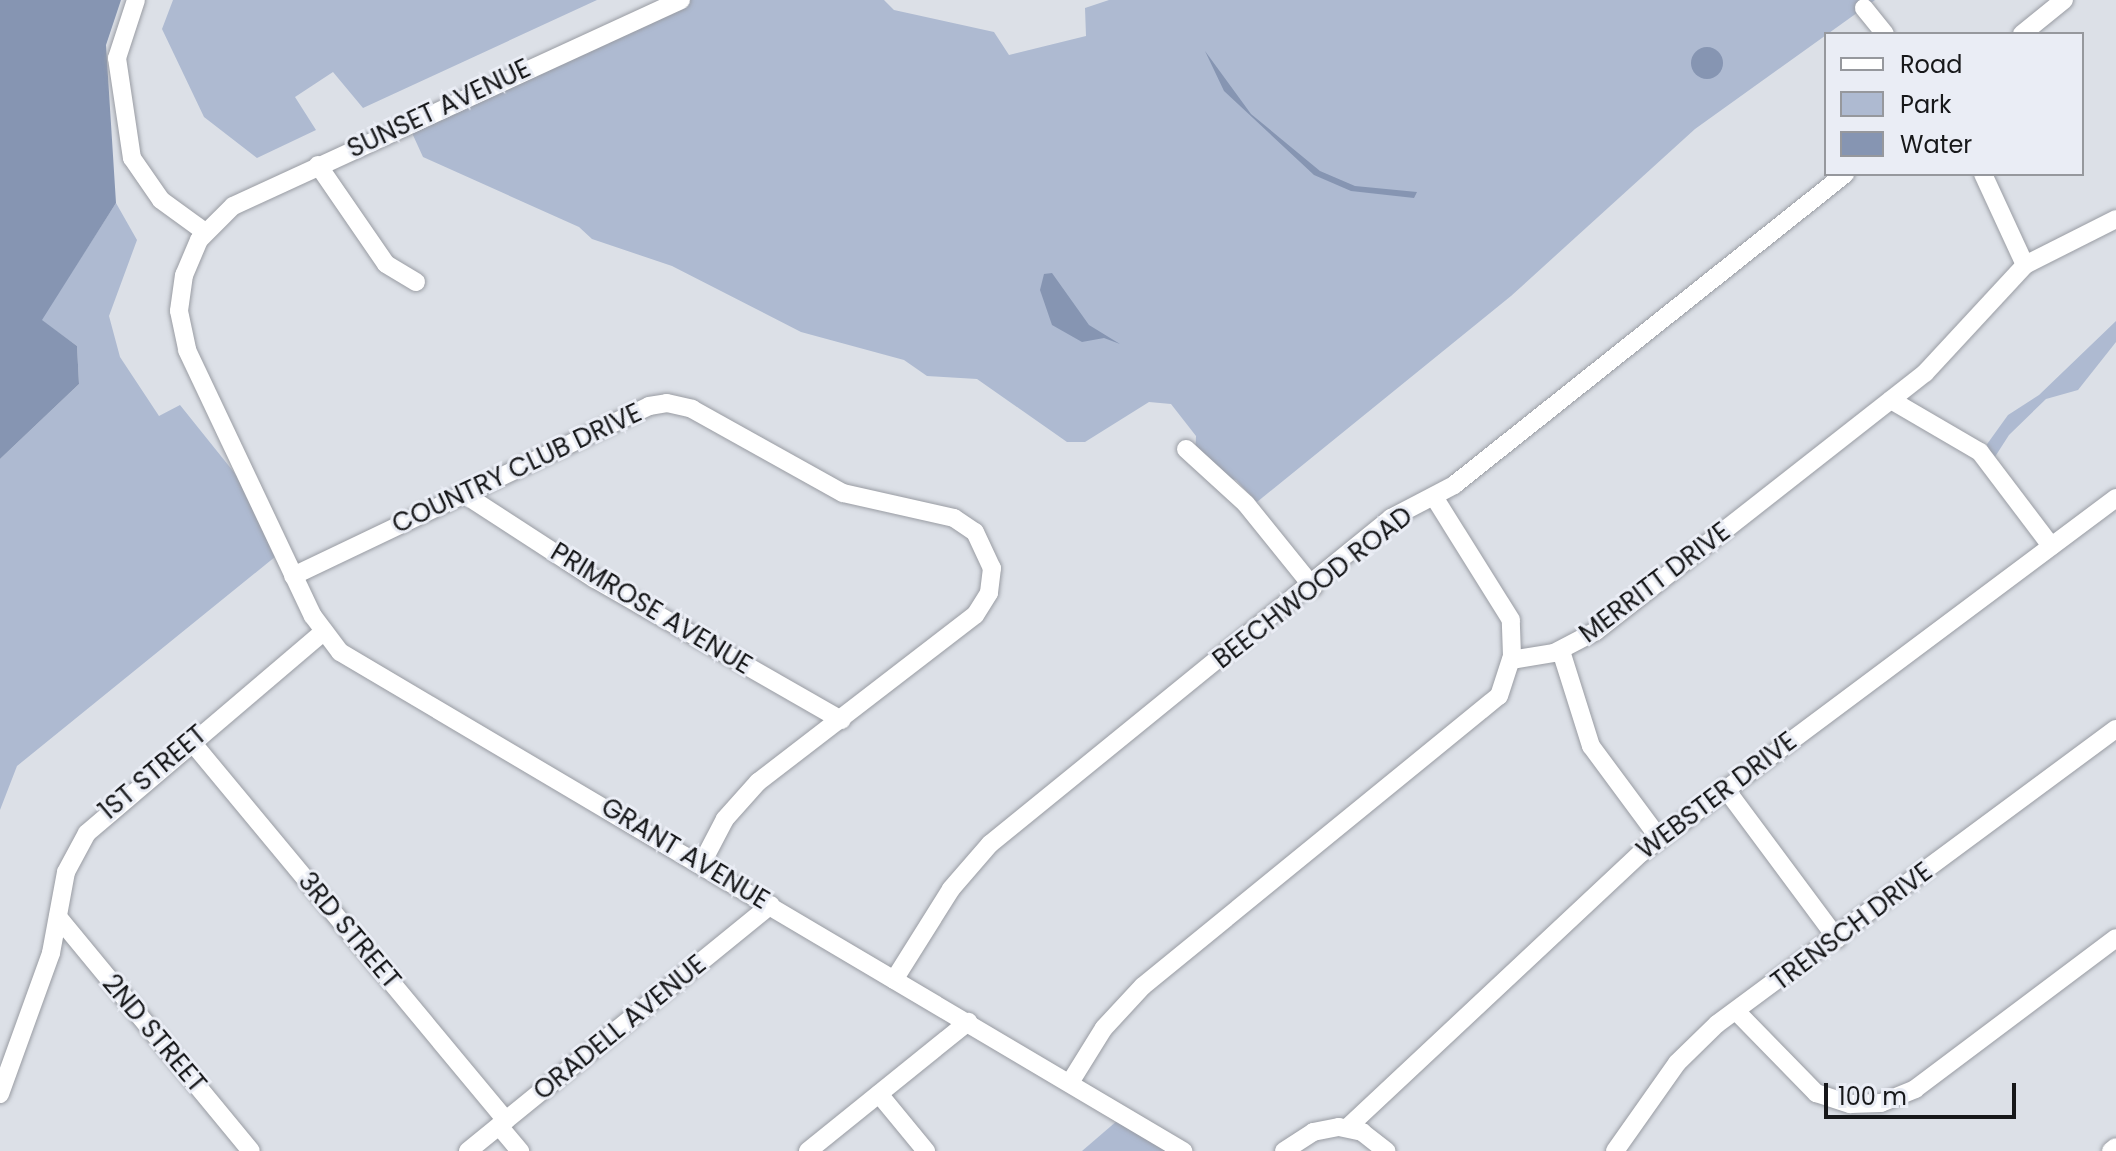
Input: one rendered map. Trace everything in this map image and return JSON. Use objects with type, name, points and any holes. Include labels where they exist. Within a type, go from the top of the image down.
[{"type":"street","points":[[136,0],[117,58],[132,158],[161,200],[205,232]]},
{"type":"street","name":"SUNSET AVENUE","points":[[205,232],[233,206],[681,0]]},
{"type":"street","points":[[2024,32],[2064,0]]},
{"type":"street","points":[[1864,8],[1883,32]]},
{"type":"street","points":[[318,165],[386,264],[416,282]]},
{"type":"street","name":"BEECHWOOD ROAD","points":[[894,980],[951,889],[990,844],[1313,587],[1391,518],[1434,497],[1842,176]]},
{"type":"street","points":[[1984,176],[2025,265]]},
{"type":"street","name":"MERRITT DRIVE","points":[[1511,660],[1561,651],[1596,631],[1891,400],[1957,344],[2025,265],[2116,219]]},
{"type":"street","name":"GRANT AVENUE","points":[[205,232],[184,275],[182,332],[253,496],[293,576],[324,631],[340,652],[702,863],[894,980],[1071,1081],[1183,1151]]},
{"type":"street","points":[[1891,400],[1980,452],[2051,546]]},
{"type":"street","name":"COUNTRY CLUB DRIVE","points":[[293,576],[649,406],[667,403],[692,409],[843,493],[964,524],[989,555],[992,581],[983,605],[741,800],[702,863]]},
{"type":"street","points":[[1186,449],[1246,504],[1313,587]]},
{"type":"street","name":"PRIMROSE AVENUE","points":[[464,494],[595,579],[841,720]]},
{"type":"street","points":[[1071,1081],[1104,1028],[1143,986],[1488,709],[1511,660],[1506,604],[1434,497]]},
{"type":"street","name":"WEBSTER DRIVE","points":[[1347,1128],[1659,838],[2116,498]]},
{"type":"street","name":"1ST STREET","points":[[0,1094],[58,917],[66,872],[87,833],[191,741],[324,631]]},
{"type":"street","points":[[1561,651],[1591,746],[1659,838]]},
{"type":"street","name":"TRENSCH DRIVE","points":[[1623,1148],[1677,1063],[1736,1011],[2116,729]]},
{"type":"street","name":"3RD STREET","points":[[191,741],[502,1123],[520,1151]]},
{"type":"street","points":[[1725,788],[1837,939]]},
{"type":"street","name":"ORADELL AVENUE","points":[[468,1151],[771,905]]},
{"type":"street","name":"2ND STREET","points":[[58,917],[251,1151]]},
{"type":"street","points":[[1736,1011],[1816,1093],[1850,1104],[1881,1103],[1915,1089],[2116,938]]},
{"type":"street","points":[[808,1151],[968,1022]]},
{"type":"street","points":[[879,1094],[926,1151]]},
{"type":"street","points":[[1284,1151],[1313,1132],[1347,1128],[1386,1151]]},
{"type":"street","points":[[2111,1151],[2116,1147]]},
{"type":"green space","points":[[173,0],[597,0],[363,108],[333,72],[295,97],[316,130],[257,158],[204,117],[162,29]]},
{"type":"green space","points":[[681,0],[884,0],[894,10],[994,32],[1009,55],[1086,36],[1085,8],[1109,0],[1875,0],[1830,32],[1824,32],[1824,37],[1695,129],[1511,296],[1257,502],[1236,480],[1216,476],[1195,457],[1196,436],[1171,404],[1149,402],[1085,442],[1067,442],[977,379],[927,376],[904,360],[801,332],[672,266],[592,239],[579,227],[423,157],[412,133]]},
{"type":"green space","points":[[116,203],[137,240],[109,316],[120,357],[159,416],[180,405],[253,496],[281,552],[17,766],[0,810],[0,459],[79,384],[77,346],[41,320]]},
{"type":"green space","points":[[2116,321],[2116,342],[2078,390],[2046,399],[2009,435],[1991,463],[1985,447],[2008,415],[2039,395]]},
{"type":"green space","points":[[1125,1114],[1183,1151],[1082,1151]]},
{"type":"water","points":[[0,0],[121,0],[106,45],[116,203],[42,320],[77,346],[79,384],[0,459]]},
{"type":"water","points":[[1707,47],[1718,52],[1723,63],[1718,74],[1707,79],[1696,74],[1691,63],[1696,52]]},
{"type":"water","points":[[1205,51],[1251,114],[1320,171],[1355,186],[1417,192],[1414,198],[1351,191],[1314,175],[1224,91]]},
{"type":"water","points":[[1052,273],[1089,325],[1120,344],[1104,338],[1082,342],[1052,325],[1040,290],[1044,274]]}]
